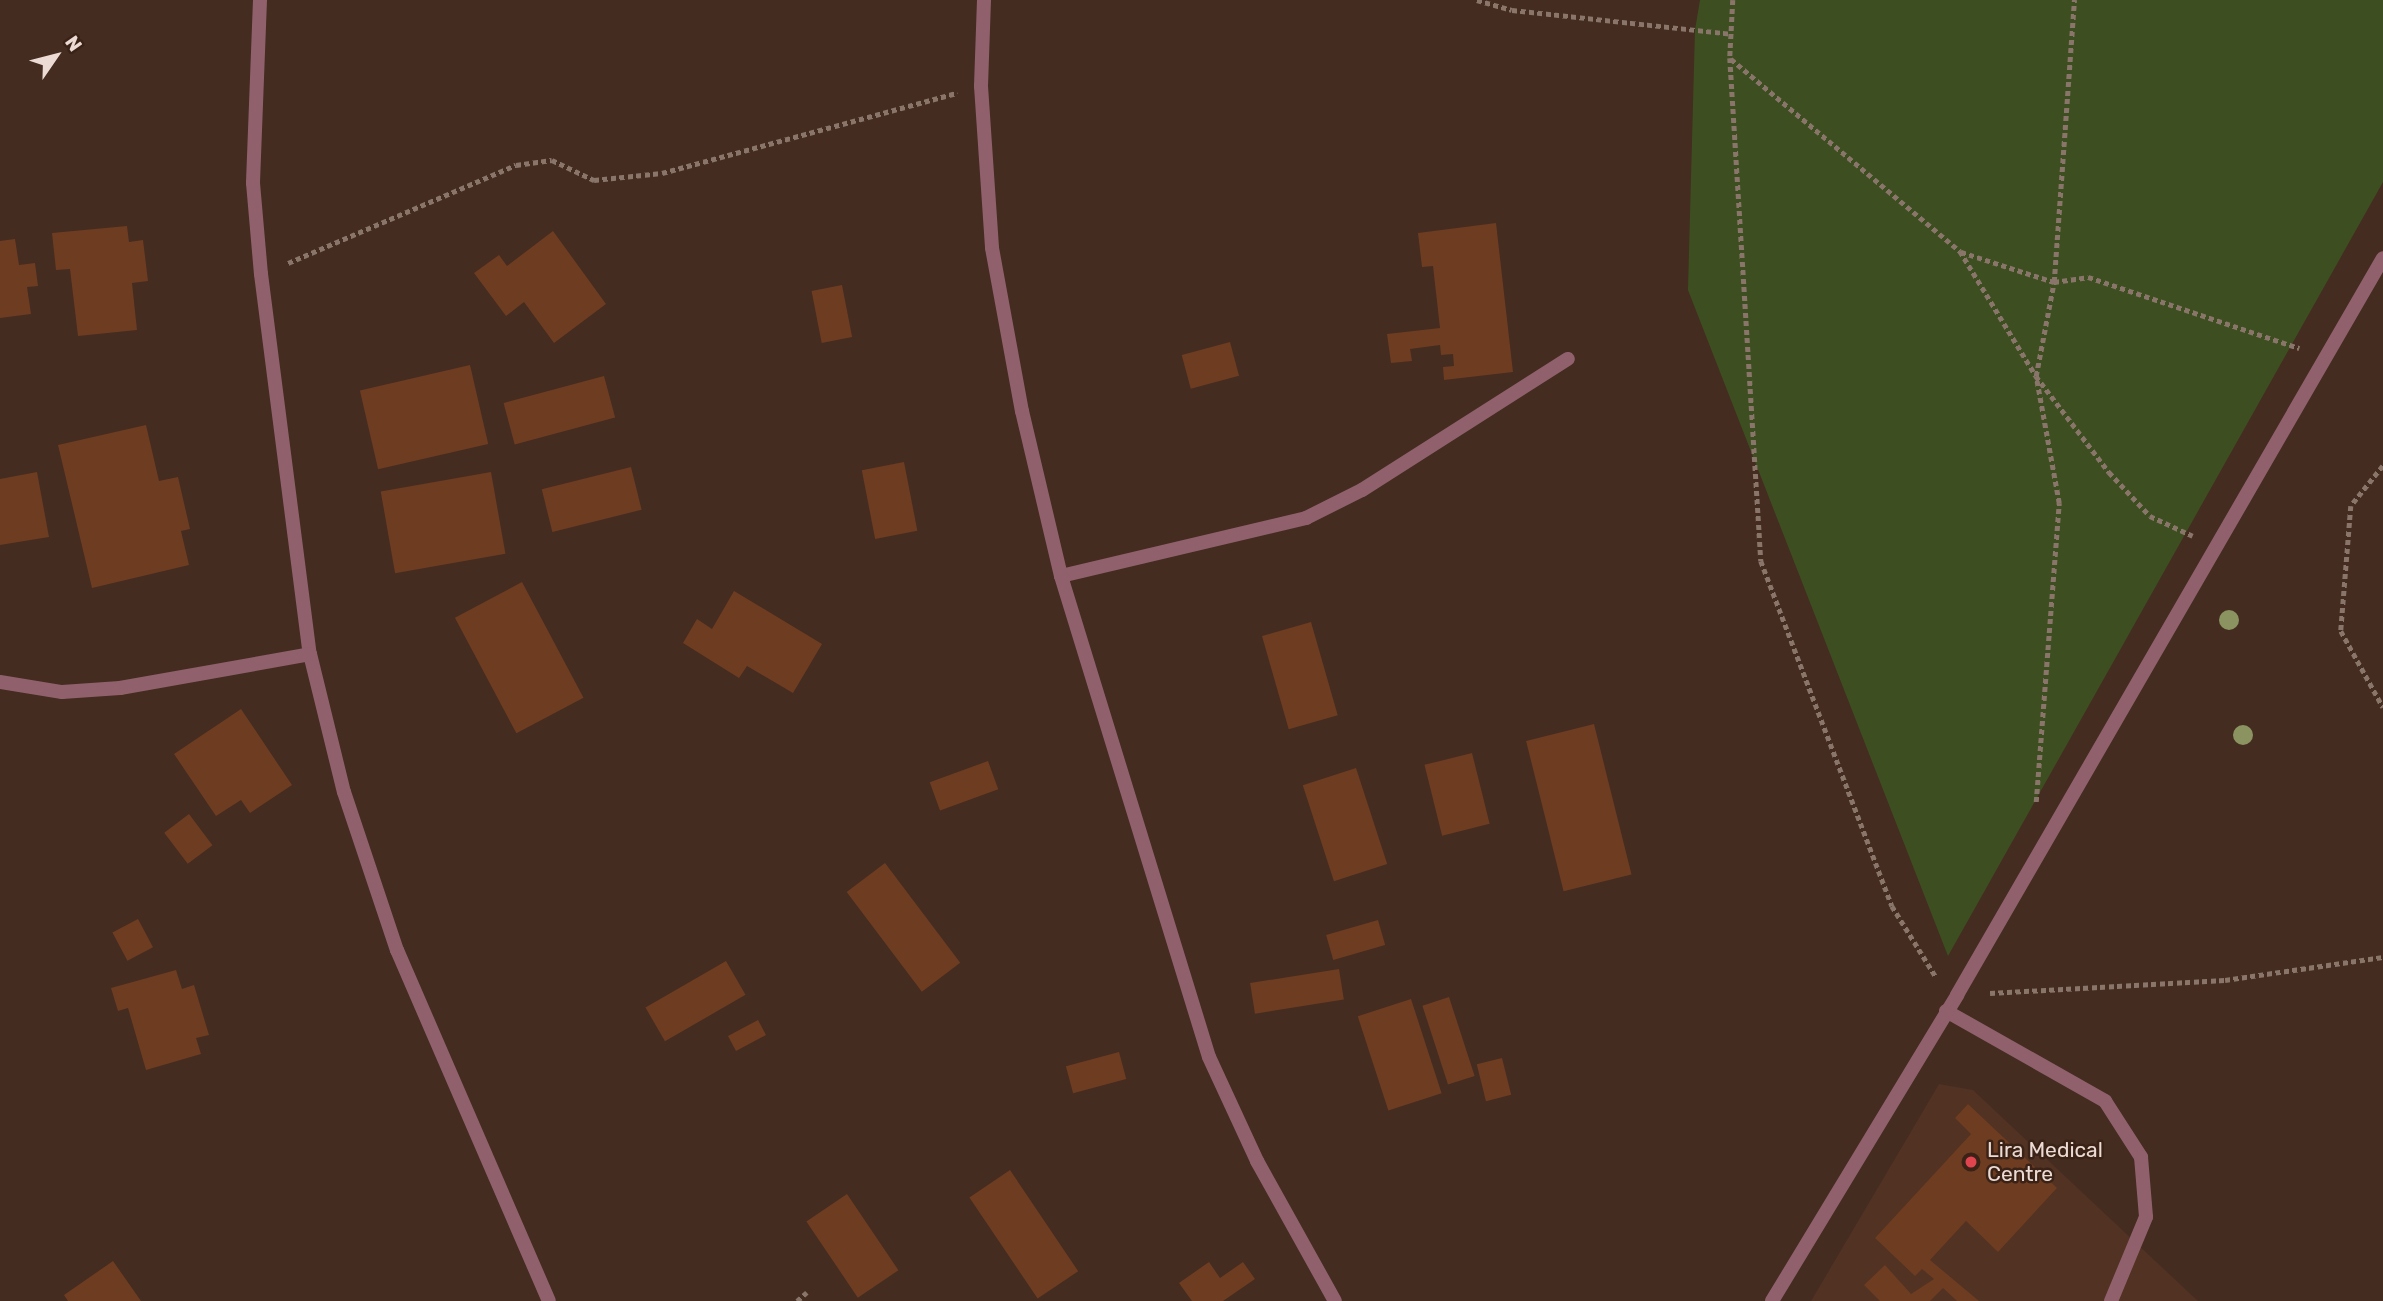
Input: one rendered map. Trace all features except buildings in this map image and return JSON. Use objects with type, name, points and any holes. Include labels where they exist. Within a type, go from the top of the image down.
[{"type":"street","points":[[260,0],[253,183],[261,274],[310,654],[344,792],[397,950],[549,1301]]},
{"type":"street","points":[[984,0],[981,86],[992,248],[1022,411],[1062,576],[1209,1058],[1257,1161],[1335,1301]]},
{"type":"street","points":[[1772,1301],[1957,995],[2383,258]]},
{"type":"street","points":[[1062,576],[1306,518],[1362,490],[1568,359]]},
{"type":"street","points":[[0,682],[62,692],[120,688],[310,654]]},
{"type":"street","points":[[1946,1011],[2105,1101],[2141,1157],[2146,1217],[2111,1301]]},
{"type":"path","points":[[1476,0],[1512,10],[1732,34]]},
{"type":"path","points":[[1733,0],[1730,58],[1762,561],[1892,906],[1931,973],[1957,995],[2225,979],[2383,957]]},
{"type":"path","points":[[2040,851],[2036,800],[2059,503],[2036,376],[2054,282],[2074,0]]},
{"type":"path","points":[[1730,58],[1960,251],[2036,376],[2109,472],[2150,516],[2216,546]]},
{"type":"path","points":[[261,274],[516,165],[552,160],[594,180],[662,173],[981,86]]},
{"type":"path","points":[[1960,251],[2054,282],[2088,277],[2325,357]]},
{"type":"path","points":[[2383,466],[2351,506],[2341,631],[2383,706]]},
{"type":"path","points":[[797,1301],[807,1292]]},
{"type":"shaded area","name":"Lira Medical Centre","points":[[1939,1084],[1973,1090],[2198,1301],[1811,1301]]},
{"type":"green space","points":[[1700,0],[2383,0],[2383,182],[1948,956],[1688,290],[1695,30]]},
{"type":"place","name":"Lira Medical Centre","points":[[1971,1162]]}]
